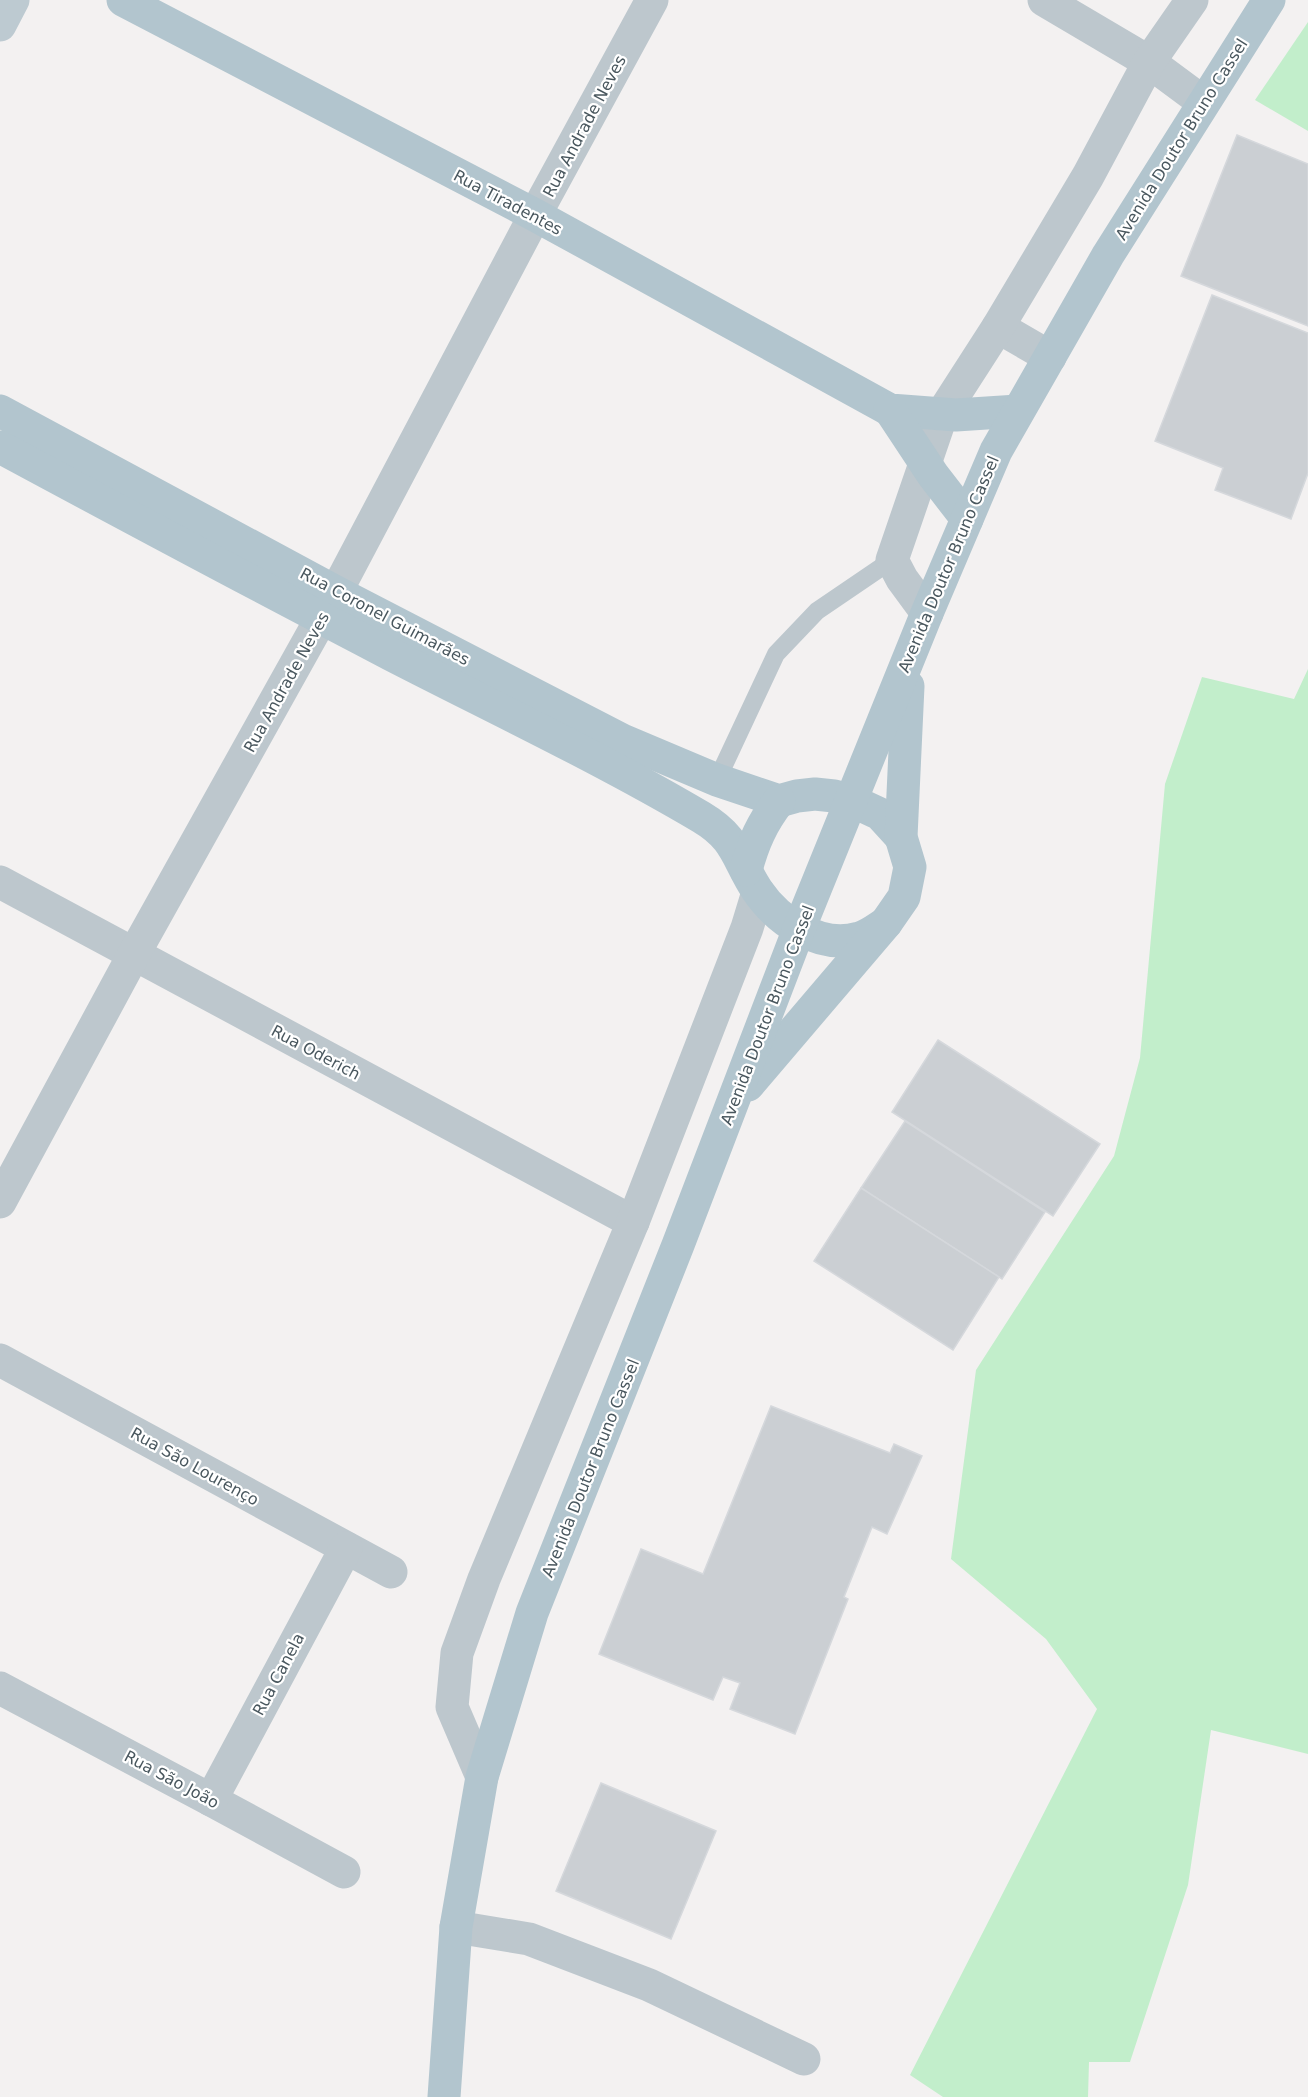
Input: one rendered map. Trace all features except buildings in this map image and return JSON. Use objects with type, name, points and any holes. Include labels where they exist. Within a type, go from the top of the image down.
[{"type":"main road","points":[[0,25],[14,0]]},
{"type":"main road","name":"Rua Tiradentes","points":[[123,0],[536,215],[890,410],[942,414],[1018,411]]},
{"type":"main road","name":"Avenida Doutor Bruno Cassel","points":[[444,2097],[456,1927],[482,1777],[532,1612],[678,1245],[799,929],[927,613],[996,451],[1108,255],[1269,0]]},
{"type":"main road","name":"Rua Tiradentes","points":[[890,410],[927,462],[933,475],[967,519]]},
{"type":"main road","name":"Rua Coronel Guimarães","points":[[0,411],[329,605],[720,829],[736,849],[752,881],[777,912],[799,929],[829,940],[859,938],[886,923]]},
{"type":"main road","name":"Rua Coronel Guimarães","points":[[0,447],[329,605],[622,740],[717,780],[779,801]]},
{"type":"main road","points":[[733,1103],[886,923],[904,897],[910,867],[901,837],[909,658]]},
{"type":"main road","points":[[752,881],[752,845],[779,801],[815,794],[852,801],[880,814],[901,837]]},
{"type":"street","name":"Rua Andrade Neves","points":[[0,1202],[134,954],[329,605],[652,0]]},
{"type":"street","points":[[1044,0],[1149,62],[1203,102]]},
{"type":"street","points":[[927,613],[891,560],[942,414],[998,327],[1088,176],[1149,62],[1192,0]]},
{"type":"street","points":[[998,327],[1050,357]]},
{"type":"street","points":[[482,1777],[452,1707],[457,1653],[484,1579],[633,1222],[747,928],[752,881]]},
{"type":"street","name":"Rua Oderich","points":[[0,882],[633,1222]]},
{"type":"street","name":"Rua São Lourenço","points":[[0,1360],[391,1572]]},
{"type":"street","name":"Rua Canela","points":[[211,1800],[346,1548]]},
{"type":"street","name":"Rua São João","points":[[0,1688],[344,1872]]},
{"type":"street","points":[[456,1927],[529,1940],[649,1985],[730,2026],[804,2059]]},
{"type":"lane","points":[[717,780],[776,654],[817,610],[891,560]]},
{"type":"green space","points":[[1308,22],[1308,131],[1255,100]]},
{"type":"green space","points":[[1308,669],[1308,1754],[1211,1730],[1188,1885],[1130,2062],[1089,2062],[1088,2097],[943,2097],[910,2075],[1097,1709],[1046,1639],[951,1559],[976,1370],[1114,1156],[1140,1058],[1165,784],[1202,677],[1294,699]]}]
